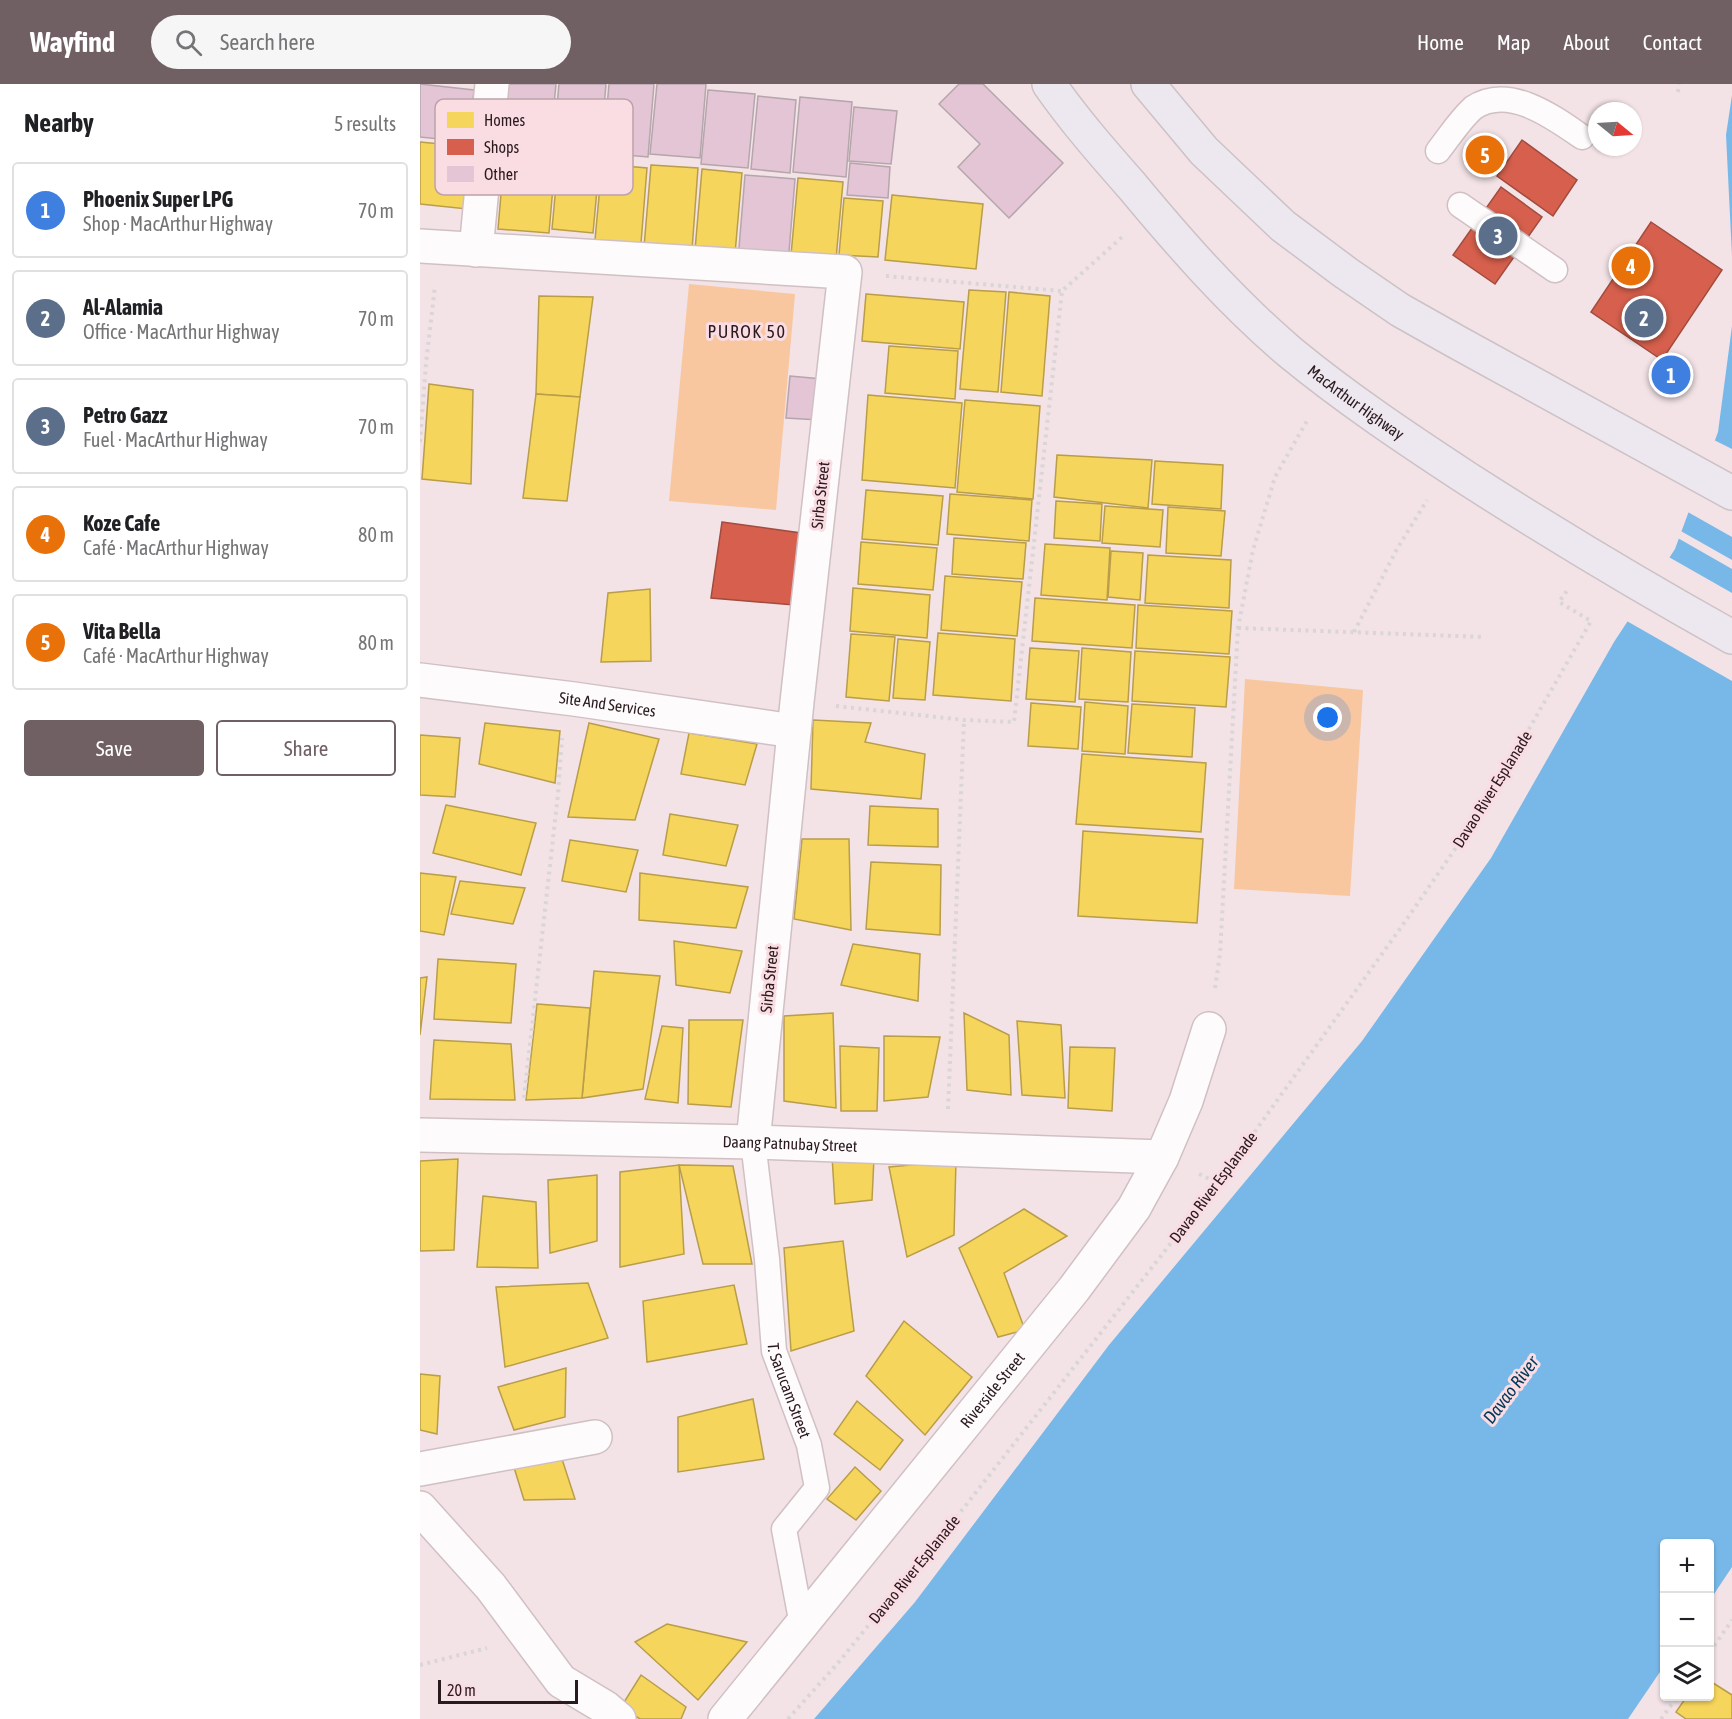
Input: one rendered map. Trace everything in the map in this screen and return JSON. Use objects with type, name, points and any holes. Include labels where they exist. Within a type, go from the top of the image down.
[{"type":"main road","name":"MacArthur Highway","points":[[1049,84],[1067,109],[1149,206],[1228,295],[1290,352],[1397,432],[1634,582],[1732,637]]},
{"type":"main road","points":[[1148,84],[1204,152],[1283,226],[1346,273],[1400,310],[1455,342],[1732,493]]},
{"type":"street","points":[[491,99],[492,84]]},
{"type":"street","points":[[476,250],[481,195]]},
{"type":"street","points":[[430,246],[845,273]]},
{"type":"street","name":"Sirba Street","points":[[753,1142],[795,717],[845,273]]},
{"type":"street","name":"Site And Services","points":[[420,680],[574,699],[795,717]]},
{"type":"street","name":"Riverside Street","points":[[725,1719],[1074,1289],[1134,1208],[1162,1157],[1186,1101],[1209,1029]]},
{"type":"street","name":"Daang Patnubay Street","points":[[420,1135],[753,1142],[1162,1157]]},
{"type":"street","points":[[420,1468],[595,1437]]},
{"type":"street","points":[[420,1508],[490,1587],[561,1681],[606,1708],[619,1719]]},
{"type":"lane","points":[[1438,152],[1472,109],[1484,100],[1496,96],[1510,96],[1526,101],[1582,137]]},
{"type":"lane","points":[[1460,206],[1556,270]]},
{"type":"lane","name":"T. Sarucam Street","points":[[753,1142],[767,1259],[774,1351],[810,1445],[817,1488],[784,1528],[802,1625]]},
{"type":"path","points":[[1678,84],[1678,92]]},
{"type":"path","points":[[795,717],[1014,722],[1062,291],[1122,237]]},
{"type":"path","points":[[420,442],[426,363],[430,246]]},
{"type":"path","points":[[845,273],[1062,291]]},
{"type":"path","points":[[1220,954],[1239,628],[1253,550],[1275,477],[1311,413]]},
{"type":"path","points":[[1354,632],[1397,549],[1431,494]]},
{"type":"path","name":"Davao River Esplanade","points":[[788,1719],[838,1663],[966,1505],[1218,1183],[1473,823],[1591,621],[1559,602],[1572,583]]},
{"type":"path","points":[[1239,628],[1485,637]]},
{"type":"path","points":[[523,1137],[533,1004],[558,794],[562,736],[574,699]]},
{"type":"path","points":[[947,1149],[964,720]]},
{"type":"path","points":[[1713,1647],[1732,1620]]},
{"type":"path","points":[[420,1665],[528,1637]]},
{"type":"path","points":[[1661,1719],[1674,1701]]},
{"type":"shaded area","points":[[689,284],[795,294],[776,510],[669,501]]},
{"type":"shaded area","points":[[1245,679],[1363,690],[1350,896],[1234,889]]},
{"type":"water","points":[[1732,95],[1732,256],[1726,135]]},
{"type":"water","name":"Davao River","points":[[1732,326],[1732,1567],[1714,1594],[1714,1539],[1660,1539],[1660,1672],[1628,1719],[814,1719],[915,1602],[1109,1345],[1362,1041],[1491,858],[1614,642],[1675,549],[1718,432]]},
{"type":"pier","points":[[1712,439],[1732,449],[1732,537],[1686,511]]},
{"type":"pier","points":[[1679,530],[1732,560],[1732,569],[1676,537]]},
{"type":"pier","points":[[1667,556],[1732,593],[1732,681],[1625,620]]},
{"type":"building: Homes","points":[[420,142],[435,143],[435,195],[468,195],[467,209],[420,204]]},
{"type":"building: Homes","points":[[651,165],[698,168],[692,250],[644,247]]},
{"type":"building: Homes","points":[[633,167],[647,168],[641,243],[595,240],[599,195],[633,195]]},
{"type":"building: Homes","points":[[702,169],[742,173],[735,254],[695,250]]},
{"type":"building: Homes","points":[[798,178],[843,182],[836,259],[791,255]]},
{"type":"building: Homes","points":[[501,195],[552,195],[549,233],[498,229]]},
{"type":"building: Homes","points":[[555,195],[596,195],[593,233],[552,229]]},
{"type":"building: Homes","points":[[892,195],[983,204],[976,269],[885,260]]},
{"type":"building: Homes","points":[[844,198],[883,201],[878,257],[839,255]]},
{"type":"building: Homes","points":[[969,290],[1006,292],[998,392],[960,389]]},
{"type":"building: Homes","points":[[1009,292],[1050,296],[1042,396],[1001,392]]},
{"type":"building: Homes","points":[[866,294],[964,302],[960,349],[862,341]]},
{"type":"building: Homes","points":[[539,296],[593,297],[580,397],[536,394]]},
{"type":"building: Homes","points":[[889,346],[958,351],[955,399],[885,393]]},
{"type":"building: Homes","points":[[429,384],[473,390],[471,484],[422,479]]},
{"type":"building: Homes","points":[[536,394],[580,397],[567,501],[523,498]]},
{"type":"building: Homes","points":[[868,395],[962,403],[955,488],[862,480]]},
{"type":"building: Homes","points":[[965,400],[1040,406],[1033,499],[957,492]]},
{"type":"building: Homes","points":[[1057,455],[1152,460],[1148,508],[1054,497]]},
{"type":"building: Homes","points":[[1155,461],[1223,465],[1221,509],[1152,504]]},
{"type":"building: Homes","points":[[866,490],[943,496],[938,545],[862,539]]},
{"type":"building: Homes","points":[[950,494],[1032,500],[1029,541],[947,534]]},
{"type":"building: Homes","points":[[1056,501],[1102,504],[1100,541],[1054,538]]},
{"type":"building: Homes","points":[[1105,506],[1163,510],[1160,547],[1102,543]]},
{"type":"building: Homes","points":[[1168,507],[1225,511],[1221,556],[1166,553]]},
{"type":"building: Homes","points":[[954,538],[1026,543],[1023,579],[952,574]]},
{"type":"building: Homes","points":[[861,542],[937,548],[933,590],[858,584]]},
{"type":"building: Homes","points":[[1045,544],[1110,548],[1107,600],[1041,595]]},
{"type":"building: Homes","points":[[1111,551],[1143,553],[1140,600],[1108,597]]},
{"type":"building: Homes","points":[[1148,555],[1231,560],[1229,608],[1145,603]]},
{"type":"building: Homes","points":[[945,576],[1022,582],[1017,636],[941,630]]},
{"type":"building: Homes","points":[[853,588],[930,595],[927,638],[850,631]]},
{"type":"building: Homes","points":[[650,589],[651,661],[601,662],[608,593]]},
{"type":"building: Homes","points":[[1035,598],[1135,605],[1132,648],[1032,641]]},
{"type":"building: Homes","points":[[1138,605],[1232,611],[1229,654],[1136,648]]},
{"type":"building: Homes","points":[[938,633],[1015,639],[1011,701],[933,695]]},
{"type":"building: Homes","points":[[851,634],[895,637],[889,701],[846,697]]},
{"type":"building: Homes","points":[[898,639],[930,642],[925,700],[893,698]]},
{"type":"building: Homes","points":[[1030,648],[1079,651],[1075,702],[1026,699]]},
{"type":"building: Homes","points":[[1082,648],[1131,652],[1128,702],[1079,699]]},
{"type":"building: Homes","points":[[1135,651],[1230,657],[1226,707],[1132,701]]},
{"type":"building: Homes","points":[[1085,702],[1128,706],[1125,754],[1082,751]]},
{"type":"building: Homes","points":[[1031,703],[1081,707],[1078,749],[1028,746]]},
{"type":"building: Homes","points":[[1132,704],[1195,708],[1192,757],[1128,753]]},
{"type":"building: Homes","points":[[813,720],[871,723],[865,742],[925,754],[921,799],[811,789]]},
{"type":"building: Homes","points":[[485,723],[560,731],[555,783],[479,764]]},
{"type":"building: Homes","points":[[589,723],[659,739],[635,820],[568,817]]},
{"type":"building: Homes","points":[[689,733],[757,744],[745,785],[681,774]]},
{"type":"building: Homes","points":[[420,735],[460,738],[455,797],[420,795]]},
{"type":"building: Homes","points":[[1082,754],[1206,763],[1201,832],[1076,824]]},
{"type":"building: Homes","points":[[446,805],[536,823],[521,875],[433,853]]},
{"type":"building: Homes","points":[[870,806],[938,809],[938,847],[868,845]]},
{"type":"building: Homes","points":[[670,814],[738,825],[726,866],[663,855]]},
{"type":"building: Homes","points":[[1083,831],[1203,839],[1197,923],[1078,916]]},
{"type":"building: Homes","points":[[802,839],[849,839],[851,930],[794,919]]},
{"type":"building: Homes","points":[[570,840],[638,850],[626,892],[562,881]]},
{"type":"building: Homes","points":[[871,862],[941,865],[940,935],[866,929]]},
{"type":"building: Homes","points":[[420,873],[456,877],[444,935],[420,931]]},
{"type":"building: Homes","points":[[640,873],[748,887],[736,928],[639,920]]},
{"type":"building: Homes","points":[[460,881],[525,888],[513,924],[451,914]]},
{"type":"building: Homes","points":[[674,941],[742,951],[730,993],[676,985]]},
{"type":"building: Homes","points":[[853,944],[920,954],[918,1001],[841,985]]},
{"type":"building: Homes","points":[[438,959],[516,964],[511,1023],[434,1019]]},
{"type":"building: Homes","points":[[594,971],[660,976],[643,1089],[582,1098]]},
{"type":"building: Homes","points":[[427,977],[420,1035],[420,978]]},
{"type":"building: Homes","points":[[537,1004],[590,1008],[582,1098],[526,1100]]},
{"type":"building: Homes","points":[[833,1013],[836,1108],[784,1101],[784,1016]]},
{"type":"building: Homes","points":[[964,1013],[1009,1035],[1011,1095],[967,1090]]},
{"type":"building: Homes","points":[[689,1020],[743,1020],[731,1107],[688,1104]]},
{"type":"building: Homes","points":[[1017,1021],[1061,1025],[1065,1098],[1022,1095]]},
{"type":"building: Homes","points":[[662,1026],[683,1028],[678,1103],[645,1099]]},
{"type":"building: Homes","points":[[884,1036],[940,1037],[928,1097],[884,1101]]},
{"type":"building: Homes","points":[[434,1040],[511,1044],[515,1100],[430,1099]]},
{"type":"building: Homes","points":[[840,1046],[879,1048],[877,1111],[841,1111]]},
{"type":"building: Homes","points":[[1070,1047],[1115,1048],[1112,1111],[1068,1108]]},
{"type":"building: Homes","points":[[832,1156],[874,1158],[872,1200],[835,1204]]},
{"type":"building: Homes","points":[[458,1159],[454,1250],[420,1251],[420,1161]]},
{"type":"building: Homes","points":[[956,1161],[954,1235],[907,1257],[889,1167]]},
{"type":"building: Homes","points":[[679,1165],[733,1166],[752,1264],[703,1264]]},
{"type":"building: Homes","points":[[679,1165],[684,1254],[620,1267],[620,1172]]},
{"type":"building: Homes","points":[[597,1175],[597,1241],[550,1253],[548,1180]]},
{"type":"building: Homes","points":[[483,1196],[536,1202],[538,1268],[477,1267]]},
{"type":"building: Homes","points":[[1024,1209],[1067,1236],[1004,1273],[1025,1330],[998,1337],[959,1248]]},
{"type":"building: Homes","points":[[843,1241],[854,1331],[791,1351],[784,1248]]},
{"type":"building: Homes","points":[[588,1283],[608,1338],[505,1367],[496,1287]]},
{"type":"building: Homes","points":[[734,1285],[747,1344],[647,1362],[643,1301]]},
{"type":"building: Homes","points":[[904,1321],[972,1377],[925,1435],[866,1376]]},
{"type":"building: Homes","points":[[566,1368],[565,1417],[514,1430],[498,1387]]},
{"type":"building: Homes","points":[[420,1374],[440,1376],[437,1434],[420,1430]]},
{"type":"building: Homes","points":[[753,1399],[764,1459],[678,1472],[678,1417]]},
{"type":"building: Homes","points":[[857,1401],[903,1440],[880,1470],[834,1434]]},
{"type":"building: Homes","points":[[561,1456],[575,1499],[524,1500],[513,1464]]},
{"type":"building: Homes","points":[[855,1467],[881,1491],[856,1520],[827,1499]]},
{"type":"building: Homes","points":[[667,1624],[747,1642],[698,1700],[635,1642]]},
{"type":"building: Homes","points":[[641,1675],[686,1707],[681,1719],[640,1719],[621,1707]]},
{"type":"building: Homes","points":[[1714,1684],[1732,1695],[1732,1719],[1686,1719],[1676,1712],[1684,1701],[1714,1701]]},
{"type":"building: Shops","points":[[1522,140],[1577,180],[1553,216],[1497,176]]},
{"type":"building: Shops","points":[[1501,187],[1542,217],[1495,284],[1453,255]]},
{"type":"building: Shops","points":[[1651,222],[1722,270],[1662,360],[1591,312]]},
{"type":"building: Shops","points":[[722,522],[801,533],[794,605],[711,598]]},
{"type":"building: Other","points":[[420,84],[474,90],[473,99],[435,99],[435,139],[420,137]]},
{"type":"building: Other","points":[[507,84],[556,84],[555,99],[506,99]]},
{"type":"building: Other","points":[[559,84],[606,84],[605,99],[558,99]]},
{"type":"building: Other","points":[[609,84],[654,84],[648,157],[633,156],[633,99],[608,99]]},
{"type":"building: Other","points":[[657,84],[706,84],[700,158],[650,154]]},
{"type":"building: Other","points":[[959,84],[983,84],[1063,163],[1009,218],[958,167],[980,144],[939,104]]},
{"type":"building: Other","points":[[708,90],[755,94],[748,168],[701,164]]},
{"type":"building: Other","points":[[758,96],[796,100],[790,173],[751,169]]},
{"type":"building: Other","points":[[800,97],[852,102],[846,177],[793,172]]},
{"type":"building: Other","points":[[854,107],[897,111],[891,164],[849,161]]},
{"type":"building: Other","points":[[850,163],[890,167],[888,198],[847,195]]},
{"type":"building: Other","points":[[745,175],[795,179],[788,264],[738,260]]},
{"type":"building: Other","points":[[790,376],[822,379],[819,420],[786,418]]},
{"type":"place","name":"Vita Bella","points":[[1485,155]]},
{"type":"place","name":"Petro Gazz","points":[[1498,236]]},
{"type":"place","name":"Koze Cafe","points":[[1631,266]]},
{"type":"place","name":"Al-Alamia","points":[[1644,318]]},
{"type":"place","name":"Phoenix Super LPG","points":[[1671,375]]},
{"type":"district","name":"PUROK 50","points":[[747,332]]}]
